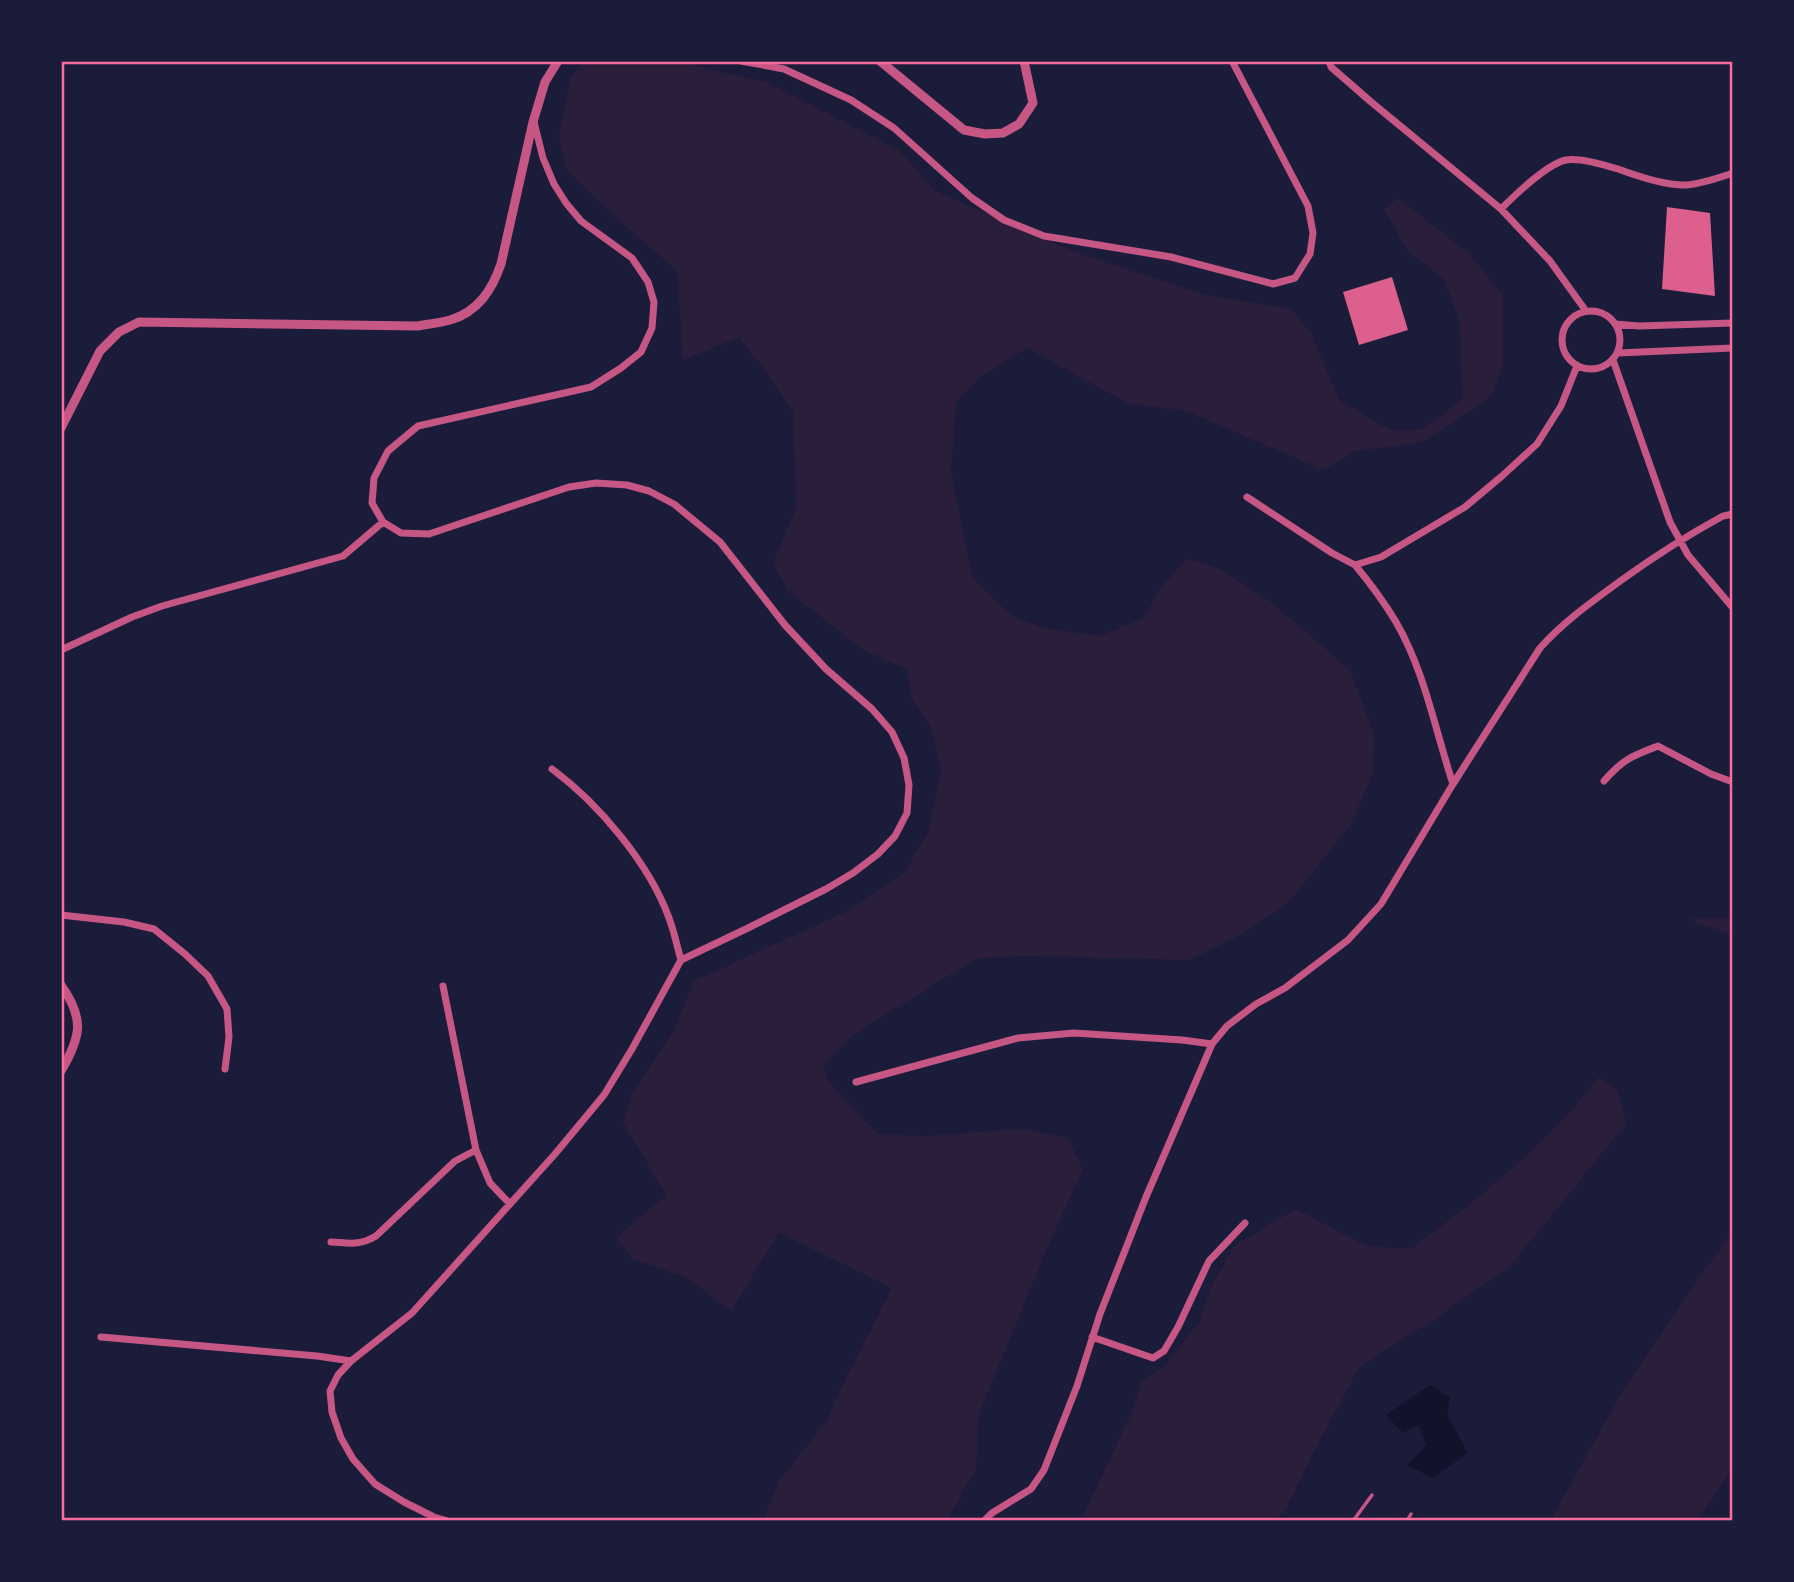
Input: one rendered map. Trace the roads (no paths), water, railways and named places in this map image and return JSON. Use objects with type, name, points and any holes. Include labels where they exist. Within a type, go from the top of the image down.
[{"type":"street","points":[[61,428],[100,351],[119,332],[139,322],[417,326],[452,320],[471,309],[485,298],[495,282],[533,122],[545,82],[558,61]]},
{"type":"street","points":[[741,61],[784,69],[851,100],[894,128],[972,198],[1004,220],[1044,236],[1171,257],[1273,284],[1295,278],[1310,254],[1312,233],[1308,206],[1232,61]]},
{"type":"street","points":[[880,61],[964,130],[985,134],[1003,134],[1019,124],[1033,103],[1024,61]]},
{"type":"street","points":[[1329,61],[1331,67],[1370,102],[1502,209],[1550,261],[1586,311]]},
{"type":"street","points":[[448,1521],[404,1502],[375,1484],[353,1459],[341,1438],[332,1412],[330,1391],[338,1375],[351,1361],[412,1313],[555,1154],[604,1095],[681,960],[826,889],[878,854],[895,836],[907,813],[909,785],[904,758],[892,732],[872,709],[826,669],[785,625],[720,542],[674,504],[649,491],[627,485],[596,483],[569,487],[429,534],[401,533],[383,522],[372,503],[374,478],[388,452],[418,426],[592,387],[640,352],[652,328],[654,302],[649,282],[632,258],[581,221],[566,203],[543,158],[533,122]]},
{"type":"street","points":[[1502,209],[1522,189],[1566,160],[1597,163],[1646,178],[1685,185],[1733,173]]},
{"type":"street","points":[[1733,348],[1615,357],[1597,369],[1587,369],[1577,366],[1569,359],[1562,340],[1570,321],[1577,314],[1586,311],[1598,312],[1615,324],[1622,341],[1615,357],[1670,522],[1688,555],[1733,608]]},
{"type":"street","points":[[1615,324],[1639,326],[1733,323]]},
{"type":"street","points":[[1355,565],[1381,557],[1465,507],[1502,476],[1537,444],[1562,406],[1577,366]]},
{"type":"street","points":[[1247,497],[1355,565],[1376,592],[1397,624],[1416,664],[1452,784]]},
{"type":"street","points":[[984,1521],[992,1513],[1031,1489],[1044,1470],[1146,1197],[1212,1044],[1227,1026],[1256,1004],[1285,988],[1348,940],[1381,904],[1452,784],[1540,648],[1555,632],[1595,598],[1679,540],[1723,516],[1733,514]]},
{"type":"street","points":[[61,650],[162,606],[343,556],[383,522]]},
{"type":"street","points":[[1604,781],[1618,764],[1658,746],[1711,774],[1733,782]]},
{"type":"street","points":[[552,769],[604,817],[635,855],[654,884],[669,917],[681,960]]},
{"type":"street","points":[[61,915],[124,922],[154,929],[186,954],[208,976],[227,1009],[229,1037],[225,1069]]},
{"type":"street","points":[[61,985],[73,1001],[78,1023],[76,1040],[61,1071]]},
{"type":"street","points":[[443,986],[476,1150],[490,1183],[510,1204]]},
{"type":"street","points":[[856,1082],[1018,1038],[1074,1033],[1212,1044]]},
{"type":"street","points":[[331,1241],[364,1242],[376,1236],[455,1161],[476,1150]]},
{"type":"street","points":[[1092,1337],[1153,1358],[1164,1351],[1209,1261],[1245,1223]]},
{"type":"street","points":[[101,1337],[351,1361]]},
{"type":"lane","points":[[1353,1521],[1371,1495]]},
{"type":"lane","points":[[1407,1521],[1411,1514]]}]
